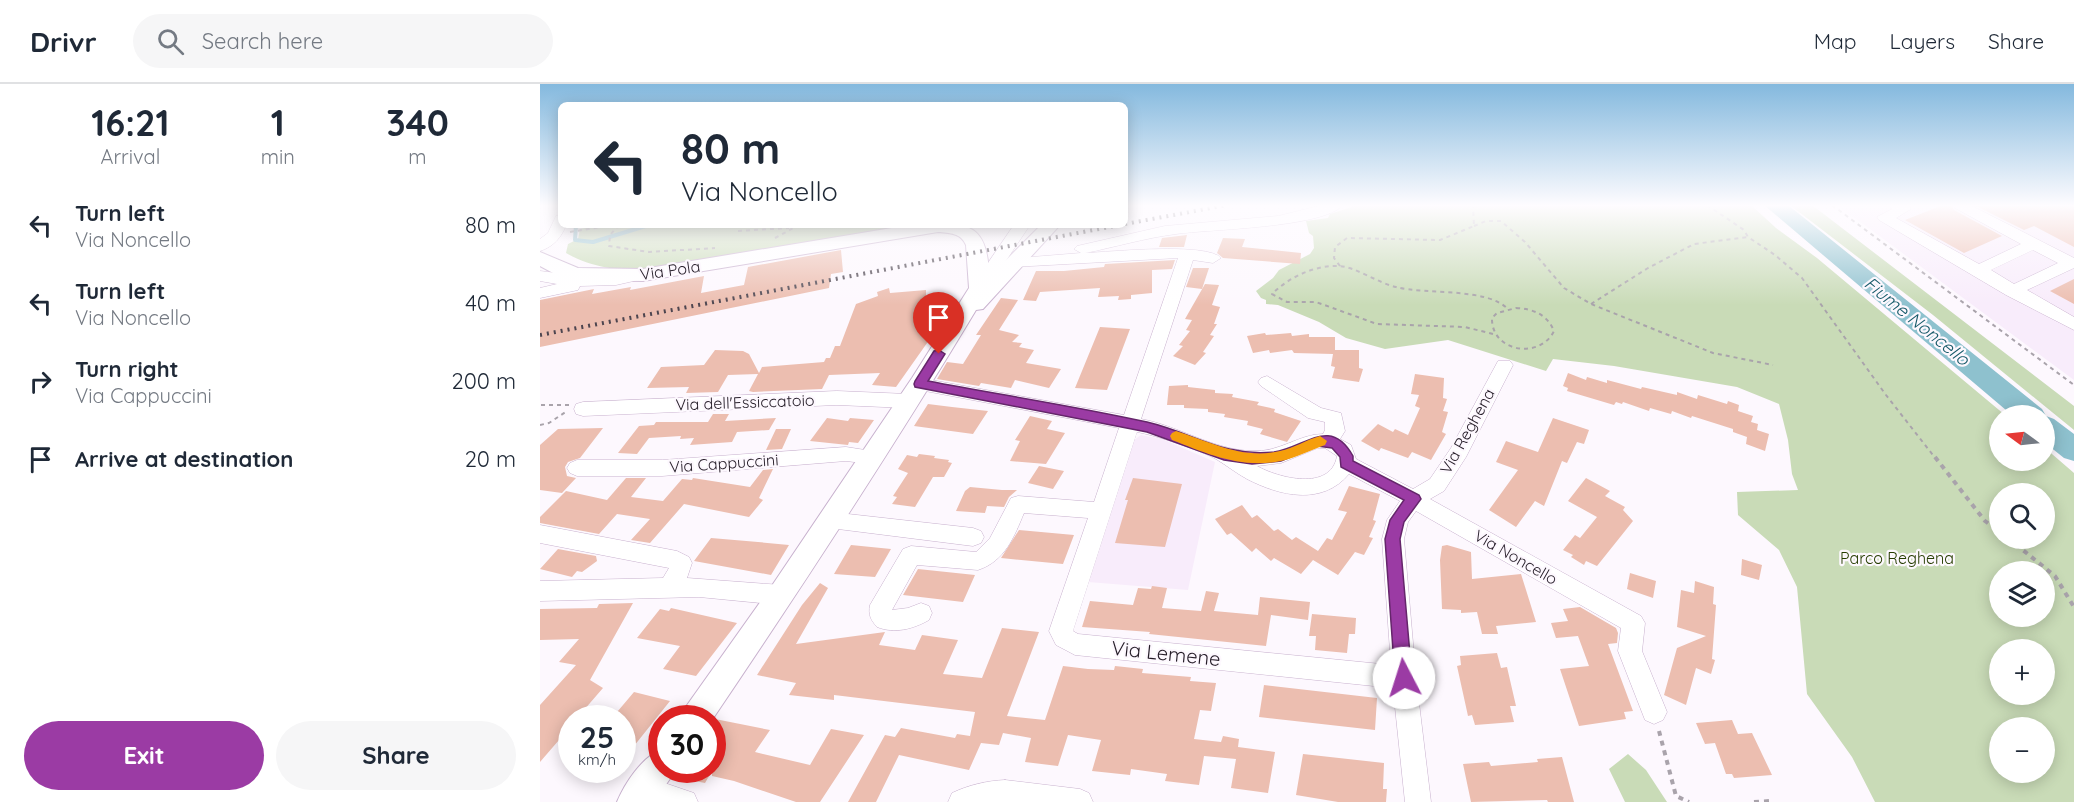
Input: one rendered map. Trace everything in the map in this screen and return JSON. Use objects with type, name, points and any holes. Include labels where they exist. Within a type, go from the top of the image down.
[{"type":"main road","name":"Via Pola","points":[[540,258],[560,269],[577,274],[643,275],[865,239]]},
{"type":"main road","points":[[705,705],[781,596],[950,337],[979,288],[979,266],[973,239]]},
{"type":"main road","points":[[950,337],[988,289],[1037,239]]},
{"type":"street","points":[[979,288],[1011,239]]},
{"type":"street","points":[[1036,262],[1057,254],[1133,239]]},
{"type":"street","points":[[1921,239],[2074,324]]},
{"type":"street","points":[[2012,291],[2071,263],[2023,239]]},
{"type":"street","points":[[1977,271],[2033,244]]},
{"type":"street","points":[[1013,262],[1166,253],[1213,258]]},
{"type":"street","name":"Via Lemene","points":[[1187,255],[1061,631],[1068,642],[1404,678]]},
{"type":"street","points":[[540,276],[562,280],[612,282],[643,275]]},
{"type":"street","points":[[540,283],[562,280]]},
{"type":"street","points":[[540,293],[588,281]]},
{"type":"street","name":"Via Reghena","points":[[1418,802],[1392,539],[1398,520],[1413,499],[1437,485],[1459,452],[1499,373]]},
{"type":"street","points":[[914,393],[1131,424],[1166,433],[1224,454],[1252,459],[1281,456],[1316,441],[1328,441],[1335,431],[1334,418],[1315,413],[1267,382]]},
{"type":"street","name":"Via dell'Essiccatoio","points":[[583,409],[914,393]]},
{"type":"street","name":"Via Noncello","points":[[1328,441],[1344,450],[1346,463],[1633,623],[1630,651],[1654,712]]},
{"type":"street","name":"Via Cappuccini","points":[[577,468],[662,468],[846,454],[871,457]]},
{"type":"street","points":[[1224,454],[1255,476],[1280,486],[1294,488],[1317,485],[1331,479],[1341,472],[1346,463]]},
{"type":"street","points":[[921,613],[909,619],[897,621],[885,620],[880,614],[881,605],[911,555],[978,561],[987,558],[996,548],[1018,504],[1102,511]]},
{"type":"street","points":[[830,520],[973,537]]},
{"type":"street","points":[[540,534],[677,560],[681,563],[681,568],[670,587]]},
{"type":"street","points":[[540,591],[670,587],[723,588],[781,596]]},
{"type":"street","points":[[646,785],[685,802]]},
{"type":"street","points":[[961,802],[989,794],[1004,793],[1080,802]]},
{"type":"path","points":[[610,239],[609,246],[626,252],[649,253],[722,248]]},
{"type":"path","points":[[1340,266],[1334,258],[1335,247],[1346,239]]},
{"type":"path","points":[[1400,239],[1429,241],[1444,239]]},
{"type":"path","points":[[1521,239],[1564,288],[1591,304],[1713,353],[1773,365]]},
{"type":"path","points":[[1591,304],[1648,268],[1694,244],[1736,239]]},
{"type":"path","points":[[1750,239],[1776,255],[1802,278],[1886,395],[1989,524]]},
{"type":"path","points":[[1877,239],[2074,385]]},
{"type":"path","points":[[1493,334],[1490,324],[1497,313],[1508,309],[1527,309],[1546,317],[1552,323],[1553,338],[1541,347],[1522,349],[1502,343],[1493,334],[1469,326],[1368,323],[1317,302],[1287,303],[1276,299],[1272,294],[1280,286],[1307,271],[1340,266],[1396,287],[1483,297],[1502,303],[1508,309]]},
{"type":"path","points":[[540,424],[549,423],[576,405],[541,405]]},
{"type":"path","points":[[2022,549],[2055,576],[2074,607]]},
{"type":"path","points":[[1654,712],[1676,796],[1689,802]]},
{"type":"path","points":[[1754,802],[1771,801]]},
{"type":"shaded area","points":[[1883,239],[2074,239],[2074,380]]},
{"type":"shaded area","points":[[1141,435],[1162,439],[1215,462],[1188,590],[1088,582],[1134,440]]},
{"type":"green space","points":[[578,239],[831,239],[648,271],[606,267],[586,262],[566,253],[568,244]]},
{"type":"green space","name":"Parco Reghena","points":[[1313,239],[1790,239],[1817,258],[1993,405],[1989,405],[1989,471],[2055,471],[2055,457],[2074,473],[2074,802],[1875,802],[1852,757],[1807,694],[1797,587],[1779,550],[1738,515],[1737,492],[1798,490],[1792,474],[1788,440],[1779,404],[1737,387],[1614,366],[1553,359],[1546,371],[1448,340],[1385,349],[1346,338],[1319,322],[1278,305],[1266,304],[1266,300],[1261,298],[1256,291],[1273,278],[1279,270],[1310,254],[1314,248]]},
{"type":"green space","points":[[1834,239],[1856,239],[2074,406],[2074,430],[2055,415],[2055,405],[2043,405],[1933,315]]},
{"type":"green space","points":[[1628,754],[1646,770],[1667,802],[1625,802],[1609,769]]},
{"type":"building","points":[[1162,239],[1186,239],[1184,247],[1159,247]]},
{"type":"building","points":[[1223,239],[1234,239],[1245,239],[1242,247],[1301,253],[1300,264],[1223,258],[1217,253]]},
{"type":"building","points":[[1938,239],[1996,239],[1964,253]]},
{"type":"building","points":[[2058,239],[2074,239],[2074,247]]},
{"type":"building","points":[[841,250],[843,272],[831,274],[829,288],[540,347],[540,300],[594,289],[592,294],[631,287],[630,290],[704,276],[701,293],[744,285],[748,267]]},
{"type":"building","points":[[1175,260],[1172,269],[1152,270],[1152,293],[1131,295],[1131,299],[1118,300],[1119,296],[1098,297],[1100,288],[1040,292],[1036,301],[1023,300],[1036,271],[1064,271],[1104,267],[1105,264]]},
{"type":"building","points":[[1193,268],[1209,268],[1202,289],[1186,287]]},
{"type":"building","points":[[2074,279],[2074,304],[2050,291]]},
{"type":"building","points":[[1205,284],[1219,285],[1212,305],[1220,307],[1214,324],[1217,324],[1210,335],[1214,336],[1203,352],[1206,353],[1195,365],[1173,356],[1183,346],[1179,345],[1190,331],[1186,330],[1192,320],[1185,319]]},
{"type":"building","points":[[889,288],[890,293],[926,290],[926,303],[945,302],[932,336],[896,387],[872,385],[880,373],[829,375],[822,389],[749,391],[758,374],[728,375],[718,392],[686,393],[689,387],[647,388],[661,367],[704,365],[715,350],[743,351],[749,354],[759,373],[762,367],[824,362],[826,358],[830,358],[835,346],[840,346],[856,304],[878,296],[877,292]]},
{"type":"building","points":[[1001,298],[1018,300],[999,330],[1019,335],[1012,342],[1022,343],[1019,347],[1034,350],[1026,363],[1061,369],[1049,388],[1015,380],[1011,388],[981,383],[979,386],[937,379],[947,362],[963,364],[981,335],[976,335]]},
{"type":"building","points":[[1100,327],[1130,329],[1107,390],[1075,388]]},
{"type":"building","points":[[1265,333],[1266,335],[1291,333],[1292,336],[1309,334],[1309,337],[1335,337],[1335,350],[1359,350],[1359,368],[1363,369],[1359,382],[1332,378],[1335,367],[1331,366],[1333,354],[1294,353],[1292,350],[1253,353],[1247,336]]},
{"type":"building","points":[[1568,373],[1586,380],[1587,377],[1607,383],[1607,380],[1641,389],[1642,387],[1677,395],[1677,392],[1697,399],[1698,395],[1727,404],[1728,401],[1739,405],[1738,411],[1753,416],[1751,422],[1758,424],[1757,430],[1769,434],[1765,451],[1746,444],[1747,437],[1733,432],[1733,429],[1692,416],[1691,418],[1672,411],[1671,414],[1650,408],[1649,411],[1623,402],[1622,404],[1616,402],[1614,405],[1567,391],[1568,388],[1563,386]]},
{"type":"building","points":[[1415,374],[1444,378],[1443,398],[1447,399],[1443,411],[1448,412],[1442,432],[1446,434],[1431,460],[1412,452],[1408,458],[1381,448],[1379,451],[1361,441],[1378,424],[1393,432],[1395,429],[1408,435],[1420,408],[1415,406],[1419,395],[1411,394]]},
{"type":"building","points":[[1188,385],[1188,387],[1215,390],[1215,393],[1233,394],[1232,397],[1259,402],[1257,405],[1275,409],[1274,412],[1301,421],[1287,442],[1260,434],[1263,429],[1247,425],[1248,421],[1224,417],[1225,414],[1208,412],[1208,409],[1167,405],[1169,386]]},
{"type":"building","points":[[928,404],[988,411],[973,434],[914,426]]},
{"type":"building","points":[[713,414],[729,414],[725,421],[776,418],[769,430],[737,432],[732,442],[690,445],[694,438],[680,439],[681,436],[649,438],[637,454],[618,453],[639,426],[654,425],[656,422],[708,422]]},
{"type":"building","points":[[1030,416],[1052,421],[1047,429],[1065,433],[1046,464],[1010,461],[1020,441],[1015,440]]},
{"type":"building","points":[[827,418],[848,421],[850,418],[874,420],[858,443],[849,442],[848,445],[810,441]]},
{"type":"building","points":[[1553,418],[1589,430],[1584,444],[1577,442],[1567,463],[1562,461],[1544,506],[1535,501],[1516,527],[1489,510],[1518,470],[1496,462],[1506,441],[1538,452]]},
{"type":"building","points":[[603,428],[580,458],[568,462],[565,467],[567,476],[576,478],[562,493],[540,490],[540,445],[558,429]]},
{"type":"building","points":[[776,429],[791,429],[782,449],[766,450]]},
{"type":"building","points":[[919,454],[935,456],[934,458],[949,460],[948,462],[952,463],[944,477],[933,477],[915,507],[892,504],[897,497],[893,496],[908,473],[898,469],[907,455],[917,457]]},
{"type":"building","points":[[1039,466],[1064,471],[1053,489],[1028,483]]},
{"type":"building","points":[[773,469],[759,498],[763,500],[749,517],[684,504],[650,543],[631,540],[650,519],[617,514],[599,534],[540,523],[540,517],[566,491],[607,500],[626,478],[646,478],[631,497],[663,501],[682,479],[692,480],[693,478],[750,487],[763,470]]},
{"type":"building","points":[[1133,478],[1182,484],[1165,547],[1115,543],[1128,500],[1125,500]]},
{"type":"building","points":[[1586,478],[1610,491],[1605,496],[1625,507],[1623,510],[1633,521],[1597,566],[1586,561],[1584,565],[1563,550],[1575,535],[1580,538],[1597,517],[1568,501]]},
{"type":"building","points":[[1349,486],[1380,494],[1373,520],[1376,521],[1369,537],[1373,538],[1364,555],[1355,552],[1338,575],[1313,560],[1301,574],[1274,558],[1271,561],[1256,548],[1252,552],[1231,533],[1227,535],[1215,519],[1242,505],[1252,518],[1257,515],[1274,531],[1278,529],[1292,540],[1296,537],[1318,551],[1327,538],[1332,540],[1347,512],[1338,510]]},
{"type":"building","points":[[970,487],[1017,490],[1009,497],[1004,507],[987,506],[985,513],[956,511],[965,491]]},
{"type":"building","points":[[1019,530],[1074,535],[1063,564],[1001,558]]},
{"type":"building","points":[[711,538],[789,545],[771,575],[694,561]]},
{"type":"building","points":[[851,545],[891,549],[875,577],[834,574]]},
{"type":"building","points":[[1447,545],[1471,552],[1472,579],[1521,574],[1536,622],[1496,626],[1498,634],[1482,634],[1477,612],[1461,613],[1461,610],[1442,609],[1440,560],[1442,546]]},
{"type":"building","points":[[558,549],[596,556],[597,561],[582,572],[577,571],[572,577],[540,569]]},
{"type":"building","points":[[1742,559],[1762,565],[1759,580],[1741,575]]},
{"type":"building","points":[[918,569],[975,575],[963,602],[903,595]]},
{"type":"building","points":[[1630,573],[1656,581],[1653,598],[1627,589]]},
{"type":"building","points":[[1695,581],[1714,587],[1713,604],[1716,605],[1712,659],[1715,660],[1711,674],[1696,668],[1686,705],[1664,695],[1677,648],[1706,636],[1677,627],[1681,590],[1694,593]]},
{"type":"building","points":[[820,583],[828,588],[796,644],[885,632],[879,645],[915,650],[922,635],[958,640],[943,674],[982,678],[1002,628],[1039,632],[1007,716],[1045,720],[1063,666],[1114,670],[1115,666],[1143,669],[1142,673],[1191,677],[1190,681],[1216,683],[1211,711],[1200,710],[1194,739],[1221,742],[1223,736],[1239,739],[1238,747],[1275,752],[1268,793],[1231,788],[1236,759],[1204,756],[1199,785],[1165,781],[1167,774],[1131,769],[1130,775],[1092,771],[1101,740],[1068,735],[1058,766],[1025,762],[1031,738],[1003,733],[999,745],[981,743],[969,770],[899,755],[876,802],[848,802],[885,735],[895,737],[901,728],[955,738],[957,734],[970,736],[975,712],[834,695],[834,700],[789,695],[796,683],[757,675],[802,605]]},
{"type":"building","points":[[1152,586],[1167,588],[1162,608],[1201,611],[1206,591],[1219,593],[1214,611],[1258,615],[1260,597],[1310,602],[1308,620],[1271,615],[1266,646],[1149,634],[1150,632],[1082,627],[1090,601],[1133,605],[1138,588],[1151,589]]},
{"type":"building","points":[[633,603],[590,680],[603,688],[588,705],[558,705],[558,741],[540,762],[540,705],[576,665],[559,662],[579,639],[540,640],[540,609],[597,608],[599,604]]},
{"type":"building","points":[[1580,607],[1616,628],[1617,643],[1608,644],[1633,711],[1624,712],[1626,719],[1579,726],[1560,669],[1589,666],[1578,636],[1556,638],[1551,623],[1568,621],[1563,609]]},
{"type":"building","points":[[671,608],[737,623],[696,676],[663,669],[680,646],[637,638],[660,609],[669,611]]},
{"type":"building","points":[[1312,614],[1356,618],[1355,634],[1349,634],[1347,653],[1315,650],[1316,636],[1309,636]]},
{"type":"building","points":[[1497,653],[1501,668],[1507,667],[1516,706],[1510,706],[1514,722],[1475,725],[1472,715],[1468,716],[1457,666],[1461,665],[1460,656]]},
{"type":"building","points":[[1264,685],[1377,698],[1375,730],[1259,717]]},
{"type":"building","points":[[634,692],[670,701],[667,705],[648,705],[648,728],[636,744],[636,705],[623,705]]},
{"type":"building","points":[[1732,720],[1738,734],[1752,733],[1772,775],[1734,778],[1732,774],[1726,774],[1715,743],[1705,744],[1696,723]]},
{"type":"building","points":[[726,721],[770,730],[755,752],[810,765],[831,729],[864,735],[820,802],[796,802],[726,779]]},
{"type":"building","points":[[1303,754],[1384,763],[1383,789],[1387,789],[1386,802],[1338,802],[1296,795]]},
{"type":"building","points":[[1562,757],[1574,802],[1548,802],[1547,800],[1471,802],[1463,764],[1489,762],[1491,766],[1538,762],[1537,759]]},
{"type":"waterway","points":[[575,239],[593,242],[605,239]]},
{"type":"waterway","name":"Fiume Noncello","points":[[1816,239],[2019,405]]},
{"type":"waterway","name":"Fiume Noncello","points":[[2055,435],[2074,450]]},
{"type":"railway","points":[[540,335],[1049,239]]},
{"type":"slow traffic","points":[[1176,436],[1224,454],[1252,459],[1281,456],[1320,441]]},
{"type":"route","points":[[939,354],[920,384],[1149,427],[1224,454],[1252,459],[1281,456],[1316,441],[1337,444],[1347,456],[1346,463],[1413,499],[1398,520],[1392,539],[1404,678]]}]
